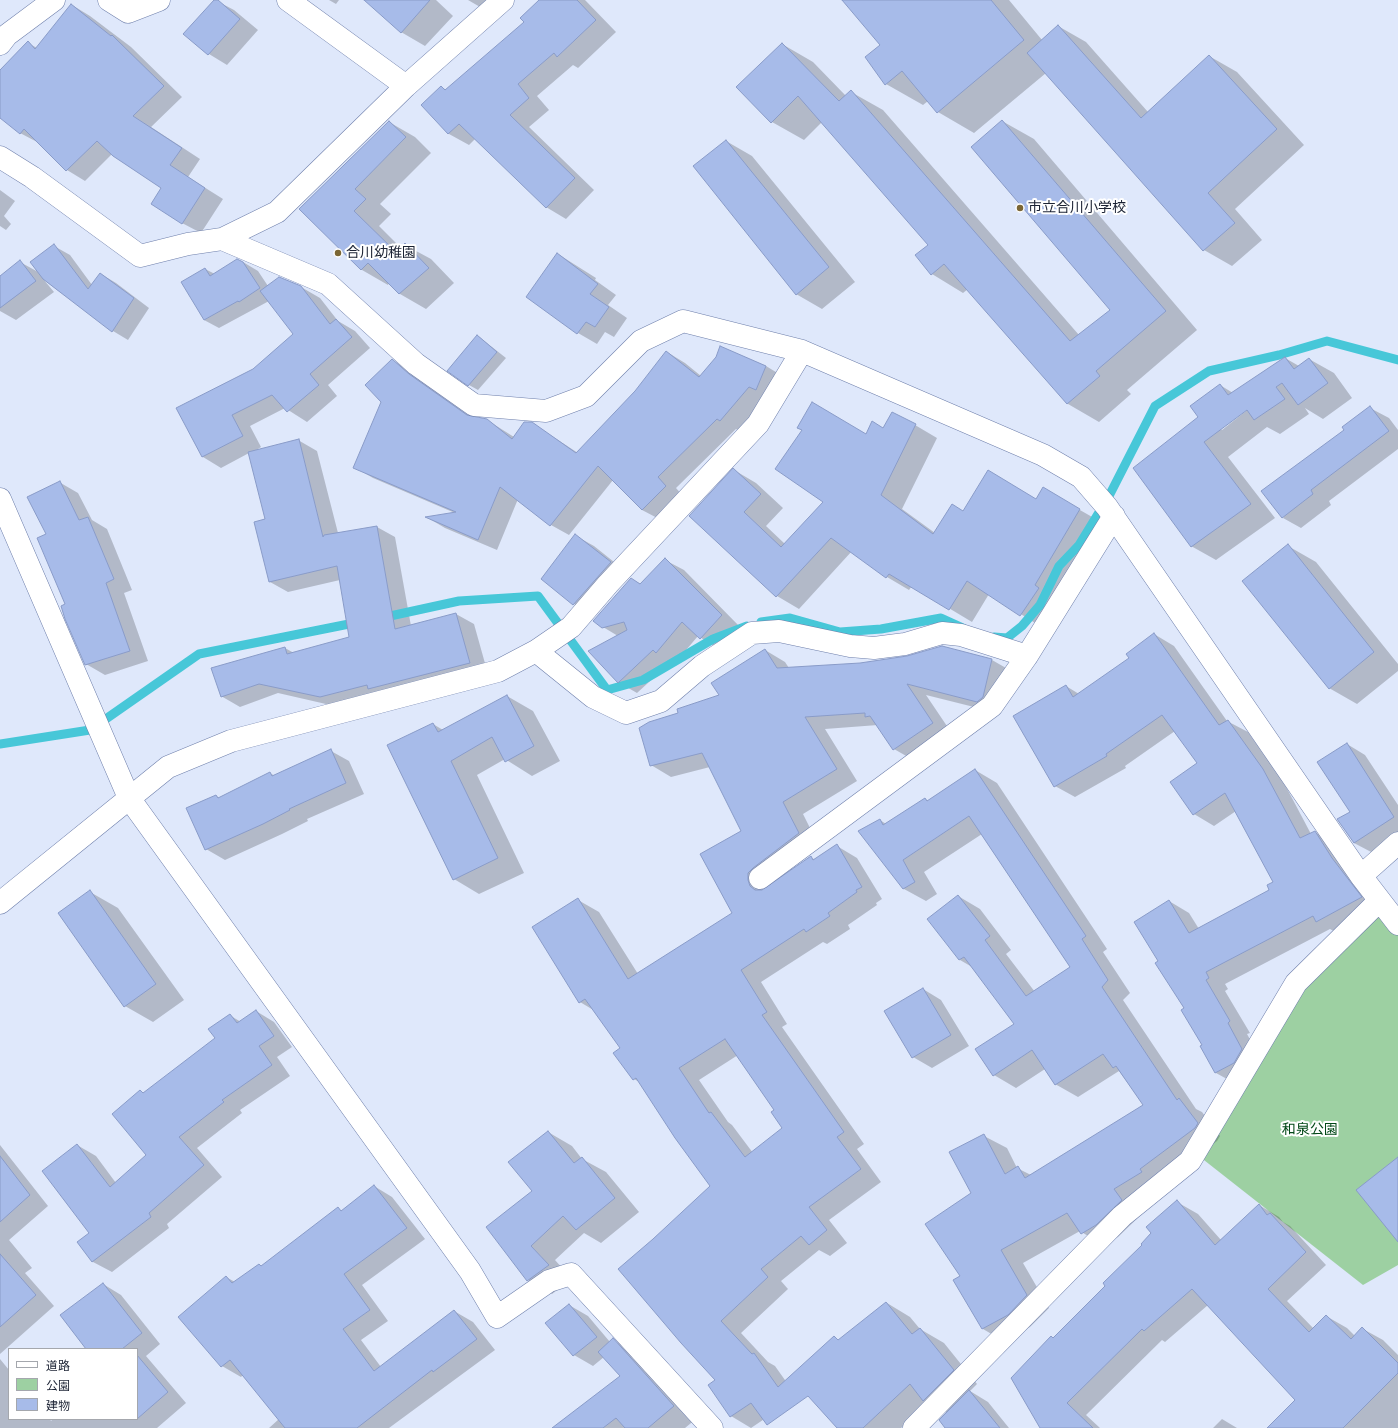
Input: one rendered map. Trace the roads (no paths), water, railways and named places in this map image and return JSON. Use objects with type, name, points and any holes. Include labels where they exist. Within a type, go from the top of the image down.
[{"type":"street","points":[[0,44],[54,0]]},
{"type":"street","points":[[109,0],[128,12],[159,0]]},
{"type":"street","points":[[288,0],[406,86]]},
{"type":"street","points":[[0,157],[32,177],[140,256],[188,244],[222,239],[277,212],[406,86],[503,0]]},
{"type":"street","points":[[222,239],[328,284],[416,364],[474,405],[546,411],[586,396],[641,341],[683,321],[802,351],[1043,455],[1081,477],[1110,511],[1361,876],[1398,924]]},
{"type":"street","points":[[0,903],[168,767],[231,741],[498,672],[536,651],[570,627],[608,584],[758,424],[802,351]]},
{"type":"street","points":[[0,499],[129,798],[470,1272],[497,1317],[549,1281],[571,1274],[712,1428]]},
{"type":"street","points":[[760,878],[992,706],[1027,656],[1110,511]]},
{"type":"street","points":[[536,651],[593,698],[626,713],[661,702],[702,666],[752,633],[779,631],[850,646],[874,648],[905,644],[942,633],[961,635],[1027,656]]},
{"type":"street","points":[[1361,876],[1398,843]]},
{"type":"street","points":[[914,1428],[1122,1216],[1190,1162],[1296,983],[1379,901]]},
{"type":"waterway","points":[[994,637],[1007,638],[1022,626],[1040,605],[1059,566],[1079,545],[1109,496],[1155,406],[1209,371],[1279,355],[1327,341],[1398,360]]},
{"type":"waterway","points":[[381,618],[459,601],[538,596],[607,690],[643,680],[713,639],[747,626]]},
{"type":"waterway","points":[[761,622],[790,618],[840,632],[881,629],[941,618],[963,628]]},
{"type":"waterway","points":[[0,744],[90,730],[199,654],[359,622]]},
{"type":"place","name":"市立合川小学校","points":[[1020,208]]},
{"type":"place","name":"合川幼稚園","points":[[338,253]]},
{"type":"park label","name":"和泉公園","points":[[1310,1130]]}]
